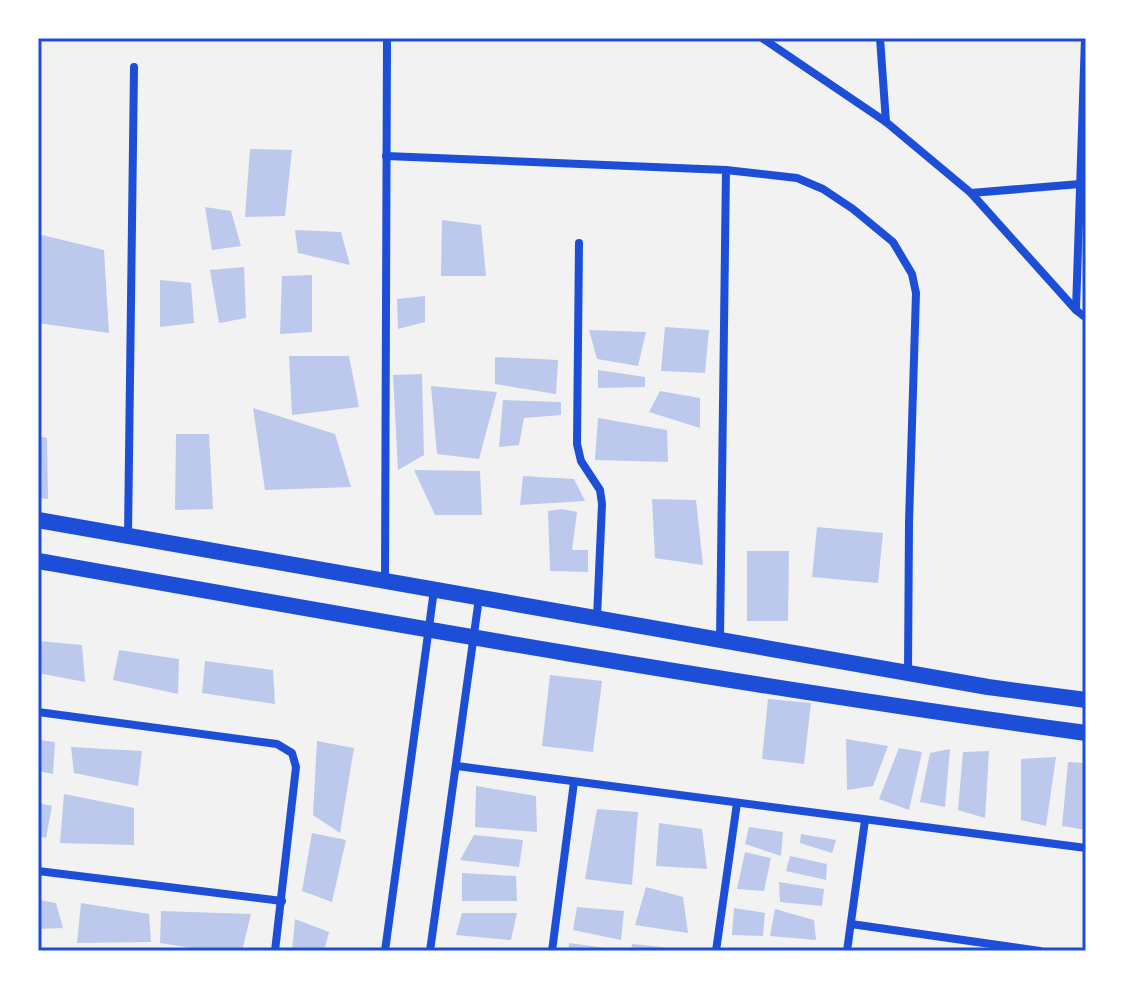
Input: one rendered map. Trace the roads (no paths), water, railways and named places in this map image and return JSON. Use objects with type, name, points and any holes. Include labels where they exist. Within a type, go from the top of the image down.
[{"type":"main road","points":[[38,520],[988,687],[1086,700]]},
{"type":"main road","points":[[38,561],[473,639],[886,706],[1086,733]]},
{"type":"street","points":[[385,581],[387,38]]},
{"type":"street","points":[[762,38],[886,122],[971,193],[1086,318]]},
{"type":"street","points":[[880,38],[886,122]]},
{"type":"street","points":[[1076,310],[1085,38]]},
{"type":"street","points":[[128,536],[134,67]]},
{"type":"street","points":[[386,156],[726,170],[797,178],[823,189],[893,242],[912,274],[916,293],[908,673]]},
{"type":"street","points":[[720,639],[726,170]]},
{"type":"street","points":[[971,193],[1080,184]]},
{"type":"street","points":[[579,243],[577,444],[581,461],[600,490],[602,504],[597,618]]},
{"type":"street","points":[[385,951],[434,590]]},
{"type":"street","points":[[430,951],[479,598]]},
{"type":"street","points":[[38,712],[277,744],[292,753],[296,767],[275,951]]},
{"type":"street","points":[[457,766],[1086,848]]},
{"type":"street","points":[[552,951],[574,782]]},
{"type":"street","points":[[716,951],[737,803]]},
{"type":"street","points":[[847,951],[865,820]]},
{"type":"street","points":[[38,871],[282,901]]},
{"type":"street","points":[[851,924],[1040,951]]}]
